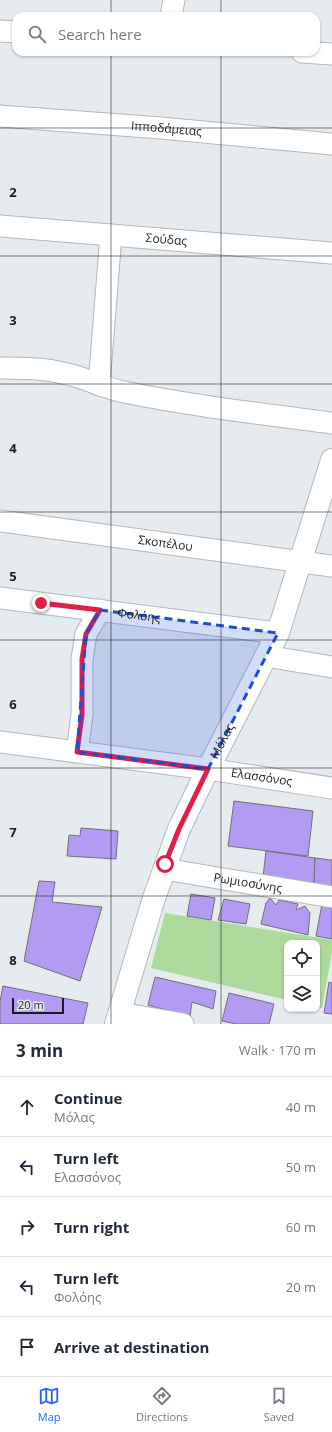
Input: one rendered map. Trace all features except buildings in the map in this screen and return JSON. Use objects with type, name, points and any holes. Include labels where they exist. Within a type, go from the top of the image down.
[{"type":"street","points":[[172,12],[174,0]]},
{"type":"street","points":[[0,31],[12,32]]},
{"type":"street","points":[[320,53],[332,54]]},
{"type":"street","name":"Ιπποδάμειας","points":[[0,116],[161,128],[332,144]]},
{"type":"street","name":"Σούδας","points":[[0,226],[332,253]]},
{"type":"street","points":[[99,385],[111,235]]},
{"type":"street","points":[[0,368],[46,370],[68,374],[122,392],[168,401],[332,423]]},
{"type":"street","name":"Μόλας","points":[[118,1018],[164,869],[179,829],[265,656],[278,633],[332,460]]},
{"type":"street","name":"Σκοπέλου","points":[[0,521],[332,566]]},
{"type":"street","name":"Φολόης","points":[[0,598],[278,633]]},
{"type":"street","points":[[77,752],[82,715],[82,659],[85,640],[86,634],[100,610]]},
{"type":"street","points":[[265,656],[332,667]]},
{"type":"street","name":"Ελασσόνος","points":[[0,742],[208,769],[332,788]]},
{"type":"street","name":"Ρωμιοσύνης","points":[[164,869],[332,898]]},
{"type":"street","points":[[118,1018],[184,1024]]},
{"type":"highlighted area","points":[[100,610],[278,633],[208,769],[77,752],[86,634]]},
{"type":"green space","points":[[165,913],[332,940],[332,952],[322,1008],[320,1008],[320,940],[284,940],[284,999],[151,968]]},
{"type":"route","points":[[41,603],[100,610],[86,634],[82,659],[82,715],[77,752],[208,769],[179,829],[165,864]]}]
